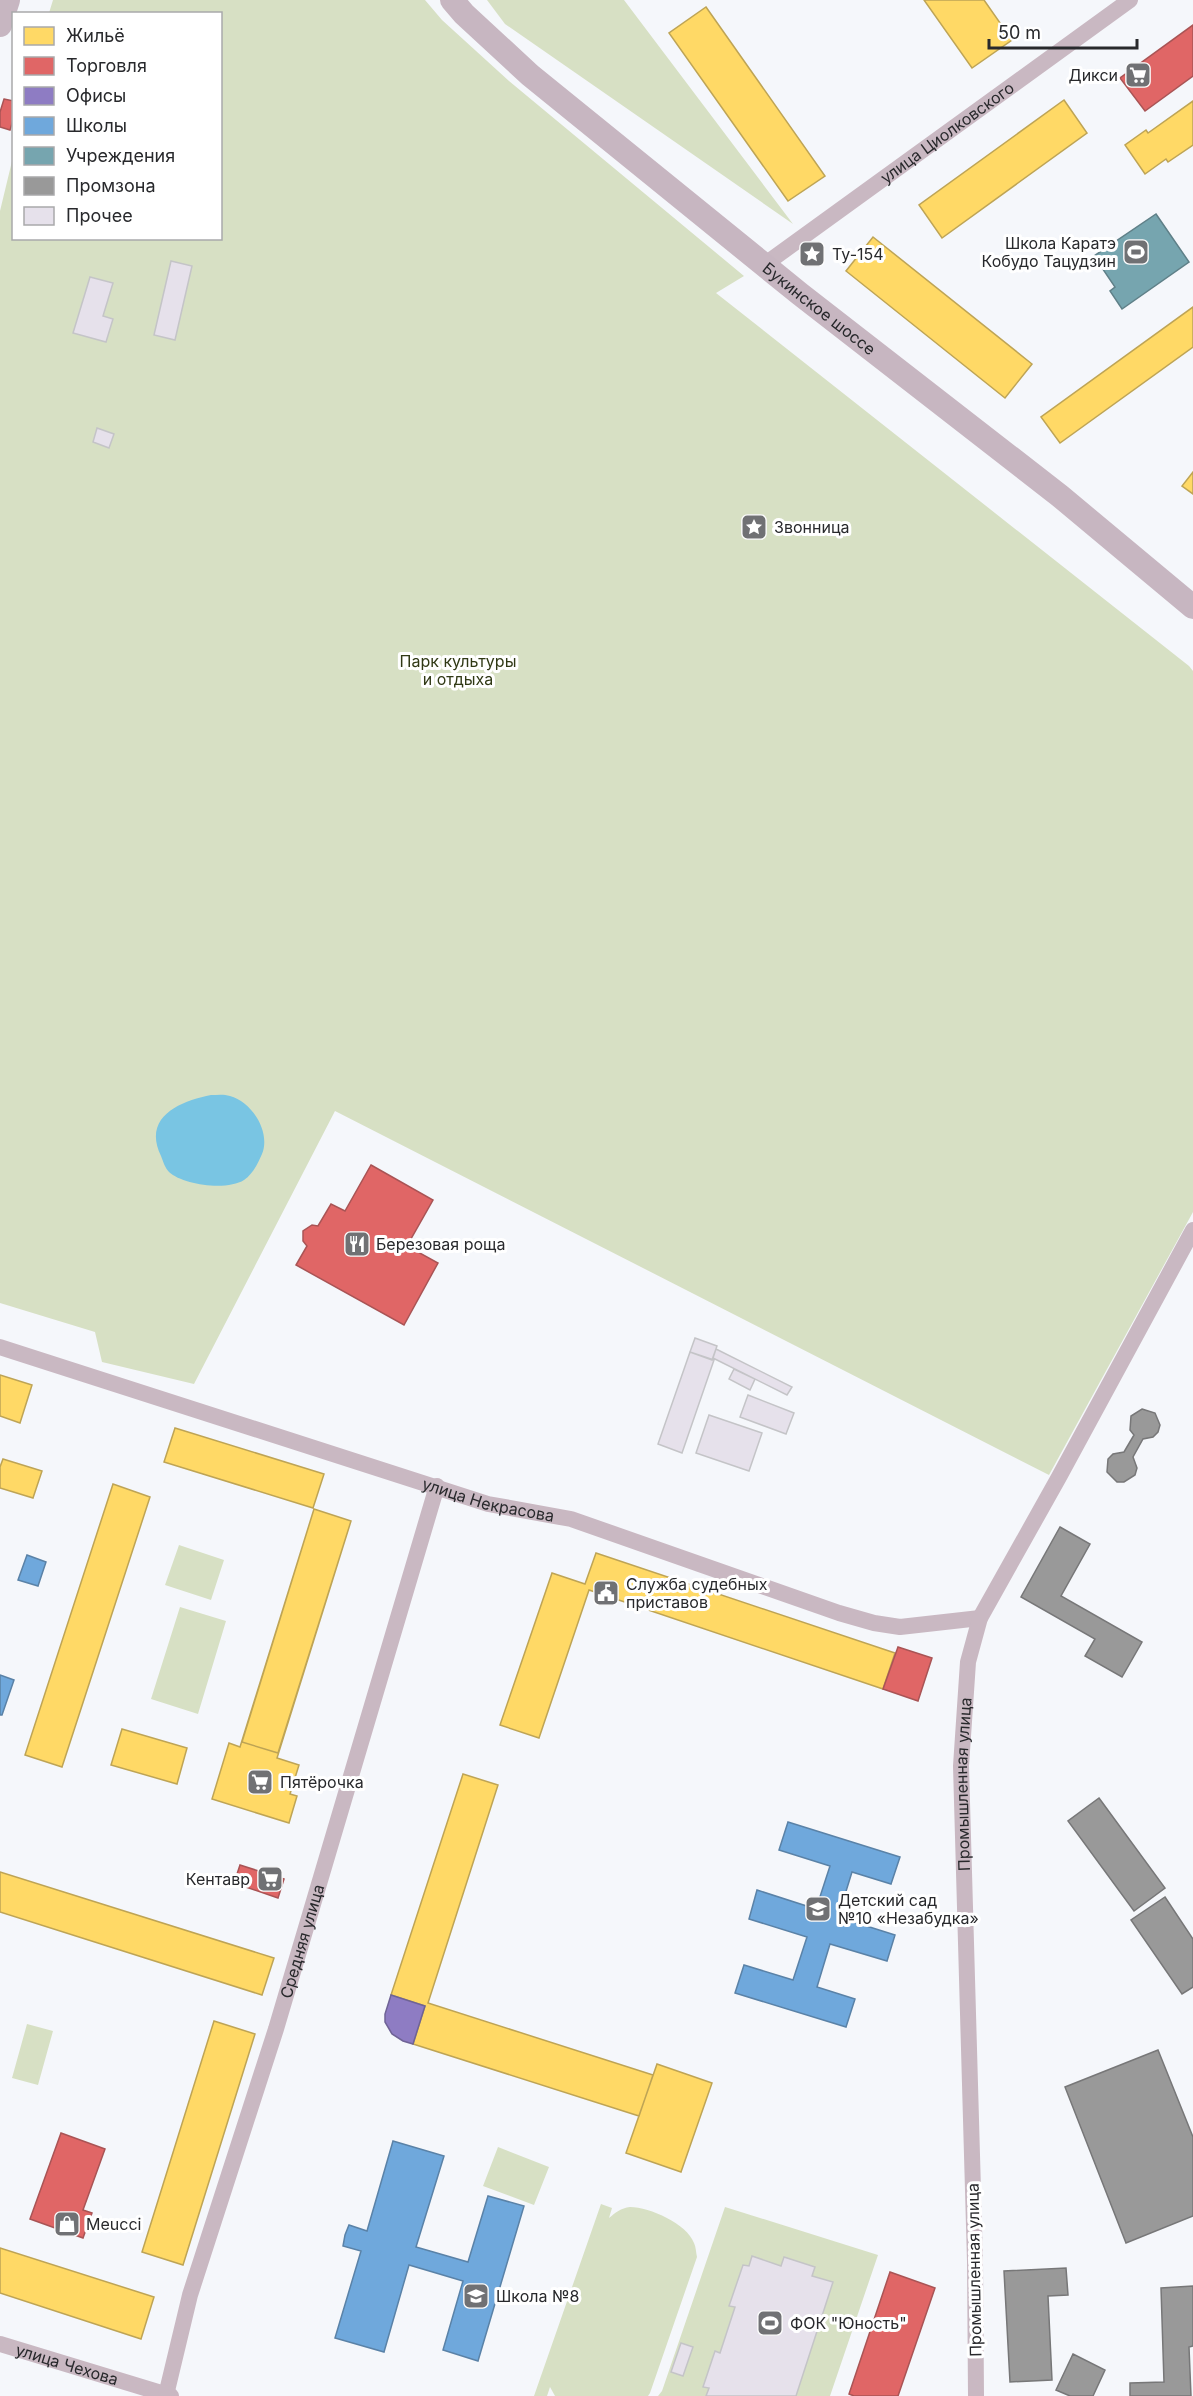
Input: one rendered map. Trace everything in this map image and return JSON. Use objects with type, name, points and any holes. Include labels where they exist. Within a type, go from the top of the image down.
[{"type":"main road","points":[[0,25],[8,0]]},
{"type":"main road","name":"Букинское шоссе","points":[[452,0],[530,75],[764,265],[1060,496],[1193,607]]},
{"type":"street","name":"улица Циолковского","points":[[764,265],[1130,0]]},
{"type":"street","name":"Промышленная улица","points":[[976,2396],[975,2261],[961,1766],[968,1662],[980,1618],[1193,1230]]},
{"type":"street","name":"улица Некрасова","points":[[0,1347],[496,1506],[571,1519],[874,1623],[900,1627],[980,1618]]},
{"type":"street","name":"Средняя улица","points":[[169,2395],[190,2295],[279,2018],[437,1486]]},
{"type":"street","name":"улица Чехова","points":[[0,2344],[169,2395]]},
{"type":"green space","name":"Парк культуры и отдыха","points":[[53,0],[425,0],[442,20],[509,81],[744,276],[716,293],[1193,671],[1193,1212],[1049,1475],[335,1111],[194,1384],[102,1362],[95,1332],[0,1303],[0,211],[12,161],[12,240],[222,240],[222,12],[49,12]]},
{"type":"green space","points":[[487,0],[624,0],[793,224],[505,24]]},
{"type":"green space","points":[[179,1545],[224,1560],[211,1600],[165,1585]]},
{"type":"green space","points":[[180,1607],[226,1621],[198,1714],[151,1699]]},
{"type":"green space","points":[[27,2024],[53,2031],[38,2085],[12,2078]]},
{"type":"green space","points":[[498,2147],[549,2167],[534,2205],[483,2186]]},
{"type":"green space","points":[[601,2204],[612,2208],[609,2218],[630,2207],[657,2213],[684,2229],[695,2246],[697,2257],[650,2393],[648,2396],[555,2396],[550,2387],[547,2396],[534,2396]]},
{"type":"green space","name":"ФОК \"Юность\"","points":[[725,2207],[878,2255],[830,2396],[658,2396],[662,2391]]},
{"type":"water","points":[[211,1095],[230,1096],[246,1104],[262,1128],[264,1145],[262,1154],[250,1175],[236,1183],[205,1185],[176,1177],[166,1169],[156,1142],[156,1131],[160,1121],[167,1113],[187,1102]]},
{"type":"building: Жильё","points":[[924,0],[984,0],[1012,40],[972,68]]},
{"type":"building: Жильё","points":[[706,7],[825,176],[788,201],[669,33]]},
{"type":"building: Жильё","points":[[1064,100],[1087,133],[942,238],[919,205]]},
{"type":"building: Жильё","points":[[1193,101],[1193,145],[1168,162],[1166,159],[1145,174],[1125,145],[1146,130],[1148,133]]},
{"type":"building: Жильё","points":[[873,237],[1032,364],[1005,398],[846,271]]},
{"type":"building: Жильё","points":[[1193,307],[1193,347],[1060,443],[1041,417]]},
{"type":"building: Жильё","points":[[1193,472],[1193,494],[1182,486]]},
{"type":"building: Жильё","points":[[0,1375],[32,1385],[20,1423],[0,1416]]},
{"type":"building: Жильё","points":[[175,1428],[324,1474],[313,1508],[164,1462]]},
{"type":"building: Жильё","points":[[3,1459],[42,1471],[33,1498],[0,1488],[0,1467]]},
{"type":"building: Жильё","points":[[113,1484],[150,1497],[62,1767],[25,1755]]},
{"type":"building: Жильё","points":[[314,1509],[351,1521],[278,1753],[242,1742]]},
{"type":"building: Жильё","points":[[314,1509],[351,1521],[277,1758],[299,1765],[290,1794],[297,1796],[289,1823],[212,1799],[229,1743],[240,1747]]},
{"type":"building: Жильё","points":[[596,1553],[895,1653],[883,1689],[589,1590],[539,1738],[500,1725],[552,1573],[585,1584]]},
{"type":"building: Жильё","points":[[122,1729],[187,1748],[177,1784],[111,1765]]},
{"type":"building: Жильё","points":[[463,1774],[498,1785],[428,2003],[653,2075],[639,2116],[413,2044],[425,2006],[391,1995]]},
{"type":"building: Жильё","points":[[0,1872],[274,1958],[262,1995],[0,1912]]},
{"type":"building: Жильё","points":[[214,2021],[255,2034],[183,2265],[142,2252]]},
{"type":"building: Жильё","points":[[657,2064],[712,2083],[681,2172],[626,2153]]},
{"type":"building: Жильё","points":[[0,2248],[154,2297],[141,2339],[0,2293]]},
{"type":"building: Торговля","points":[[1193,25],[1193,76],[1145,111],[1120,78]]},
{"type":"building: Торговля","points":[[4,99],[12,101],[10,130],[0,127],[0,112]]},
{"type":"building: Торговля","name":"Березовая роща","points":[[371,1165],[433,1200],[407,1246],[438,1263],[404,1325],[296,1265],[307,1246],[303,1241],[303,1231],[312,1225],[318,1226],[331,1204],[345,1211]]},
{"type":"building: Торговля","points":[[898,1647],[932,1658],[918,1701],[883,1689]]},
{"type":"building: Торговля","points":[[240,1865],[284,1879],[278,1898],[234,1883]]},
{"type":"building: Торговля","points":[[61,2133],[105,2149],[83,2210],[92,2213],[83,2238],[30,2219]]},
{"type":"building: Торговля","points":[[890,2272],[935,2288],[898,2396],[854,2396],[849,2394]]},
{"type":"building: Офисы","points":[[391,1995],[425,2006],[413,2044],[392,2034],[385,2022]]},
{"type":"building: Школы","points":[[27,1555],[46,1562],[38,1586],[18,1580]]},
{"type":"building: Школы","points":[[0,1675],[14,1680],[2,1715],[0,1715]]},
{"type":"building: Школы","points":[[788,1822],[900,1857],[891,1884],[852,1872],[838,1917],[895,1935],[887,1961],[830,1944],[817,1987],[855,1999],[846,2027],[735,1993],[744,1965],[793,1980],[807,1937],[749,1919],[757,1890],[816,1909],[830,1866],[779,1850]]},
{"type":"building: Школы","points":[[393,2141],[444,2156],[416,2247],[468,2262],[488,2196],[524,2206],[478,2361],[443,2350],[463,2281],[409,2265],[384,2352],[335,2338],[361,2251],[343,2246],[345,2235],[349,2225],[367,2231]]},
{"type":"building: Учреждения","points":[[1156,214],[1189,262],[1122,309],[1110,291],[1115,287],[1094,256]]},
{"type":"building: Промзона","points":[[1142,1409],[1155,1413],[1160,1425],[1158,1432],[1153,1437],[1143,1439],[1133,1457],[1137,1468],[1135,1475],[1124,1482],[1117,1482],[1107,1472],[1108,1459],[1113,1454],[1124,1452],[1134,1435],[1130,1430],[1131,1416]]},
{"type":"building: Промзона","points":[[1060,1527],[1090,1544],[1061,1596],[1142,1642],[1122,1677],[1085,1656],[1095,1639],[1021,1597]]},
{"type":"building: Промзона","points":[[1099,1798],[1165,1888],[1134,1911],[1068,1821]]},
{"type":"building: Промзона","points":[[1165,1897],[1193,1939],[1193,1987],[1182,1994],[1131,1920]]},
{"type":"building: Промзона","points":[[1158,2050],[1193,2137],[1193,2216],[1126,2243],[1065,2087]]},
{"type":"building: Промзона","points":[[1066,2268],[1068,2295],[1048,2296],[1052,2380],[1010,2382],[1004,2271]]},
{"type":"building: Промзона","points":[[1193,2286],[1193,2346],[1189,2347],[1191,2396],[1130,2396],[1130,2383],[1164,2382],[1161,2288]]},
{"type":"building: Промзона","points":[[1073,2354],[1105,2370],[1093,2396],[1070,2396],[1056,2390]]},
{"type":"building: Прочее","points":[[171,261],[192,266],[175,340],[154,335]]},
{"type":"building: Прочее","points":[[90,277],[113,283],[103,316],[113,319],[106,342],[73,333]]},
{"type":"building: Прочее","points":[[97,428],[114,434],[109,448],[93,442]]},
{"type":"building: Прочее","points":[[695,1338],[717,1346],[712,1360],[690,1352]]},
{"type":"building: Прочее","points":[[716,1349],[792,1387],[787,1395],[713,1358]]},
{"type":"building: Прочее","points":[[690,1352],[714,1360],[682,1453],[658,1444]]},
{"type":"building: Прочее","points":[[734,1369],[755,1379],[750,1390],[729,1379]]},
{"type":"building: Прочее","points":[[748,1395],[794,1413],[786,1434],[740,1417]]},
{"type":"building: Прочее","points":[[709,1415],[762,1433],[749,1471],[696,1453]]},
{"type":"building: Прочее","points":[[752,2256],[781,2266],[784,2257],[815,2267],[812,2276],[833,2282],[796,2396],[706,2396],[709,2388],[703,2387],[715,2351],[720,2353],[735,2307],[729,2306],[743,2265],[749,2266]]},
{"type":"building: Прочее","points":[[681,2343],[693,2347],[683,2376],[671,2372]]},
{"type":"place","name":"Дикси","points":[[1138,75]]},
{"type":"place","name":"Школа Каратэ Кобудо Тацудзин","points":[[1136,252]]},
{"type":"place","name":"Ту-154","points":[[812,254]]},
{"type":"place","name":"Звонница","points":[[754,527]]},
{"type":"place","name":"Березовая роща","points":[[357,1244]]},
{"type":"place","name":"Служба судебных приставов","points":[[606,1593]]},
{"type":"place","name":"Пятёрочка","points":[[260,1782]]},
{"type":"place","name":"Кентавр","points":[[270,1879]]},
{"type":"place","name":"Детский сад №10 «Незабудка»","points":[[818,1909]]},
{"type":"place","name":"Meucci","points":[[67,2224]]},
{"type":"place","name":"Школа №8","points":[[476,2296]]},
{"type":"place","name":"ФОК \"Юность\"","points":[[770,2323]]}]
